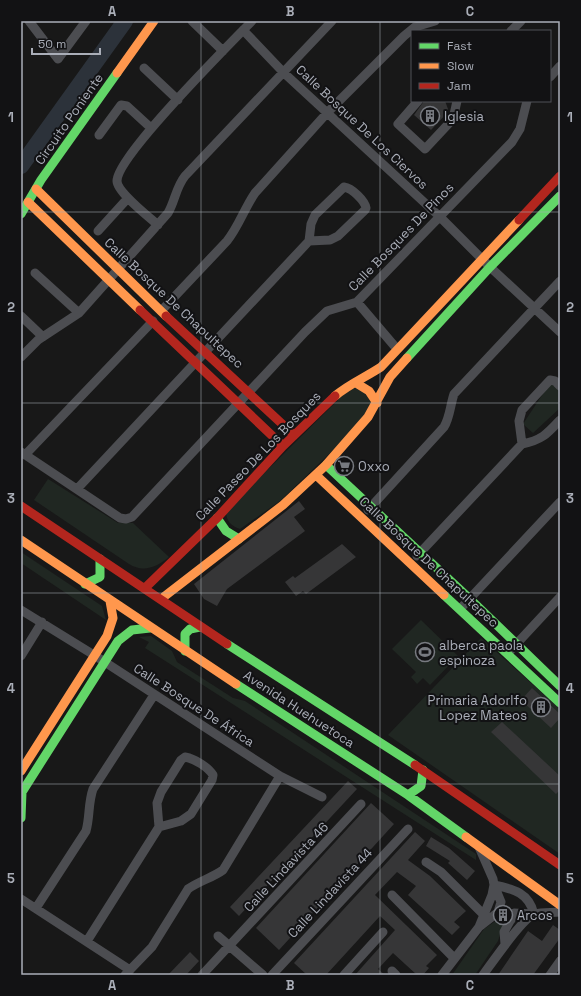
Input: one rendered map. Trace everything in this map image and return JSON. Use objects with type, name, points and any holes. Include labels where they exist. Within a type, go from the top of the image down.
[{"type":"main road","name":"Circuito Poniente","points":[[21,214],[36,189],[154,21]]},
{"type":"main road","name":"Calle Paseo De Los Bosques","points":[[145,588],[217,518],[283,446],[332,398],[347,386],[356,383],[380,367],[560,176]]},
{"type":"main road","name":"Calle Bosque De Chapultepec","points":[[36,189],[161,311],[206,351],[294,435]]},
{"type":"main road","points":[[162,599],[283,505],[326,465],[377,403],[390,377],[490,267],[560,196]]},
{"type":"main road","name":"Calle Bosque De Chapultepec","points":[[28,202],[283,446]]},
{"type":"main road","points":[[356,383],[364,386],[372,393],[377,403]]},
{"type":"main road","name":"Calle Bosque De Chapultepec","points":[[326,465],[470,599],[560,686]]},
{"type":"main road","name":"Calle Bosque De Chapultepec","points":[[316,475],[560,703]]},
{"type":"main road","name":"Avenida Huehuetoca","points":[[21,506],[162,599],[200,627],[423,770],[560,865]]},
{"type":"main road","points":[[217,518],[226,531],[239,539]]},
{"type":"main road","name":"Avenida Huehuetoca","points":[[21,540],[150,628],[408,795],[560,905]]},
{"type":"main road","points":[[85,584],[100,577],[100,559]]},
{"type":"main road","points":[[21,771],[107,636],[113,623],[114,612],[110,601]]},
{"type":"main road","points":[[21,818],[22,792],[118,641],[127,632],[138,627],[150,628]]},
{"type":"main road","points":[[185,651],[182,640],[185,632],[192,627],[200,627]]},
{"type":"main road","points":[[408,795],[418,791],[422,787],[424,781],[423,770]]},
{"type":"street","points":[[29,21],[58,59],[86,21]]},
{"type":"street","points":[[192,21],[222,51]]},
{"type":"street","points":[[158,225],[121,191],[117,182],[120,170],[151,128],[222,51],[252,21]]},
{"type":"street","points":[[21,357],[43,337],[79,313],[168,213],[173,204],[179,184],[185,176],[332,21]]},
{"type":"street","points":[[411,30],[415,27],[434,21]]},
{"type":"street","points":[[512,30],[521,21]]},
{"type":"street","name":"Calle Bosque De Los Ciervos","points":[[243,30],[327,113],[439,216],[481,259],[560,332]]},
{"type":"street","points":[[161,311],[236,230],[246,205],[254,193],[327,113],[411,30]]},
{"type":"street","points":[[551,76],[560,66]]},
{"type":"street","points":[[144,68],[178,100]]},
{"type":"street","points":[[417,102],[398,124],[425,149],[453,119],[457,102]]},
{"type":"street","name":"Calle Bosques De Pinos","points":[[23,453],[120,518],[126,519],[132,517],[305,332],[327,311],[357,302],[512,142],[520,128],[527,102]]},
{"type":"street","points":[[99,135],[121,105],[127,106],[151,128]]},
{"type":"street","points":[[77,488],[309,241],[311,224],[315,215],[342,189],[347,187],[350,188],[364,203],[365,210],[338,236],[330,240],[309,241]]},
{"type":"street","points":[[98,231],[128,198]]},
{"type":"street","points":[[35,273],[79,313]]},
{"type":"street","points":[[362,517],[444,427],[449,418],[450,405],[454,394],[560,281]]},
{"type":"street","points":[[357,302],[397,349]]},
{"type":"street","points":[[21,316],[43,337]]},
{"type":"street","points":[[23,453],[153,321]]},
{"type":"street","points":[[522,444],[519,421],[522,410],[550,380],[555,381],[560,386]]},
{"type":"street","points":[[411,563],[522,444],[536,441],[545,436],[560,420]]},
{"type":"street","points":[[460,609],[560,502]]},
{"type":"street","points":[[508,653],[560,597]]},
{"type":"street","name":"Calle Bosque De África","points":[[21,610],[105,662],[154,696],[280,776],[322,797]]},
{"type":"street","points":[[21,656],[42,622]]},
{"type":"street","points":[[552,695],[560,686]]},
{"type":"street","points":[[36,908],[86,831],[89,820],[90,798],[93,789],[154,696]]},
{"type":"street","points":[[87,941],[159,827],[157,803],[161,792],[181,760],[185,757],[190,758],[210,771],[213,775],[212,780],[190,814],[181,820],[159,827]]},
{"type":"street","points":[[21,899],[87,941],[127,973],[160,935],[188,889],[196,883],[214,876],[223,870],[280,776]]},
{"type":"street","name":"Calle Lindavista 46","points":[[202,975],[361,804]]},
{"type":"street","name":"Calle Lindavista 44","points":[[272,975],[408,829]]},
{"type":"street","points":[[478,846],[490,869],[494,886],[501,902],[511,918]]},
{"type":"street","points":[[426,862],[441,872],[483,914]]},
{"type":"street","points":[[479,927],[494,886]]},
{"type":"street","points":[[494,886],[520,892],[530,901],[534,914]]},
{"type":"street","points":[[392,895],[454,958]]},
{"type":"street","points":[[442,975],[479,927],[498,913],[501,902]]},
{"type":"street","points":[[511,918],[560,912]]},
{"type":"street","points":[[484,975],[505,944],[526,920],[534,914]]},
{"type":"street","points":[[505,944],[504,932],[511,918]]},
{"type":"street","points":[[344,975],[383,932]]},
{"type":"street","points":[[218,936],[263,975]]},
{"type":"street","points":[[550,975],[560,961]]},
{"type":"shaded area","points":[[552,380],[560,388],[560,408],[533,433],[523,424]]},
{"type":"shaded area","points":[[351,387],[361,388],[376,409],[280,501],[240,529],[232,525],[227,518],[226,511]]},
{"type":"shaded area","points":[[48,479],[118,523],[133,523],[169,557],[160,564],[150,568],[139,568],[129,564],[34,500]]},
{"type":"shaded area","points":[[21,552],[102,606],[106,620],[21,563]]},
{"type":"shaded area","name":"alberca paola espinoza","points":[[421,620],[458,656],[430,685],[423,678],[417,684],[411,677],[416,672],[392,649]]},
{"type":"shaded area","points":[[151,636],[172,651],[177,662],[233,698],[245,701],[476,854],[476,860],[145,648],[149,642],[139,637]]},
{"type":"shaded area","points":[[481,638],[560,709],[560,854],[388,735]]},
{"type":"shaded area","points":[[500,918],[504,921],[498,941],[475,975],[452,975],[484,929]]},
{"type":"building","name":"Iglesia","points":[[423,102],[445,102],[448,109],[447,113],[431,130],[414,115]]},
{"type":"building","points":[[299,501],[305,509],[294,517],[305,531],[227,589],[217,606],[204,599],[194,584]]},
{"type":"building","points":[[342,544],[356,557],[306,594],[303,591],[296,596],[285,582],[293,576],[295,578]]},
{"type":"building","name":"Primaria Adorlfo Lopez Mateos","points":[[532,688],[560,714],[560,718],[551,728],[521,700]]},
{"type":"building","points":[[502,722],[560,776],[560,790],[556,794],[491,732]]},
{"type":"building","points":[[348,781],[357,789],[239,916],[230,907]]},
{"type":"building","points":[[371,803],[394,824],[279,950],[256,928]]},
{"type":"building","points":[[415,832],[425,841],[408,860],[430,876],[466,911],[454,922],[460,927],[452,935],[408,895],[416,886],[397,872],[375,895],[437,955],[426,966],[429,968],[423,975],[417,975],[393,953],[378,969],[385,975],[355,975],[395,930],[380,916],[326,975],[307,975],[294,963]]},
{"type":"building","points":[[431,837],[449,848],[475,871],[467,880],[448,863],[450,861],[426,846]]},
{"type":"building","points":[[553,925],[560,930],[560,938],[533,975],[498,975],[528,931],[542,941]]},
{"type":"building","points":[[190,952],[199,961],[186,975],[168,975]]},
{"type":"waterway","points":[[21,166],[125,21]]},
{"type":"traffic: fast","points":[[21,214],[41,180],[117,73]]},
{"type":"traffic: fast","points":[[407,358],[490,267],[560,196]]},
{"type":"traffic: fast","points":[[326,465],[470,599],[560,686]]},
{"type":"traffic: fast","points":[[217,518],[226,531],[239,539]]},
{"type":"traffic: fast","points":[[85,584],[100,577],[100,559]]},
{"type":"traffic: fast","points":[[444,595],[560,703]]},
{"type":"traffic: fast","points":[[185,651],[185,634],[190,629],[200,627]]},
{"type":"traffic: fast","points":[[21,818],[22,792],[118,641],[132,630],[150,628]]},
{"type":"traffic: fast","points":[[227,644],[415,765]]},
{"type":"traffic: fast","points":[[236,684],[408,795],[466,837]]},
{"type":"traffic: fast","points":[[408,795],[421,786],[423,770]]},
{"type":"traffic: slow","points":[[117,73],[154,21]]},
{"type":"traffic: slow","points":[[36,189],[166,316]]},
{"type":"traffic: slow","points":[[28,202],[140,310]]},
{"type":"traffic: slow","points":[[335,396],[381,367],[519,220]]},
{"type":"traffic: slow","points":[[161,599],[283,505],[326,465],[368,417],[390,377],[407,358]]},
{"type":"traffic: slow","points":[[356,383],[369,391],[377,403]]},
{"type":"traffic: slow","points":[[316,475],[444,595]]},
{"type":"traffic: slow","points":[[21,540],[236,684]]},
{"type":"traffic: slow","points":[[21,771],[107,636],[113,618],[110,601]]},
{"type":"traffic: slow","points":[[466,837],[560,905]]},
{"type":"traffic: jam","points":[[519,220],[560,176]]},
{"type":"traffic: jam","points":[[140,310],[283,446]]},
{"type":"traffic: jam","points":[[166,316],[294,435]]},
{"type":"traffic: jam","points":[[145,588],[217,518],[283,446],[335,396]]},
{"type":"traffic: jam","points":[[21,506],[227,644]]},
{"type":"traffic: jam","points":[[415,765],[560,865]]},
{"type":"place","name":"Iglesia","points":[[430,116]]},
{"type":"place","name":"Oxxo","points":[[344,466]]},
{"type":"place","name":"alberca paola espinoza","points":[[425,652]]},
{"type":"place","name":"Primaria Adorlfo Lopez Mateos","points":[[541,707]]},
{"type":"place","name":"Arcos","points":[[503,915]]}]
